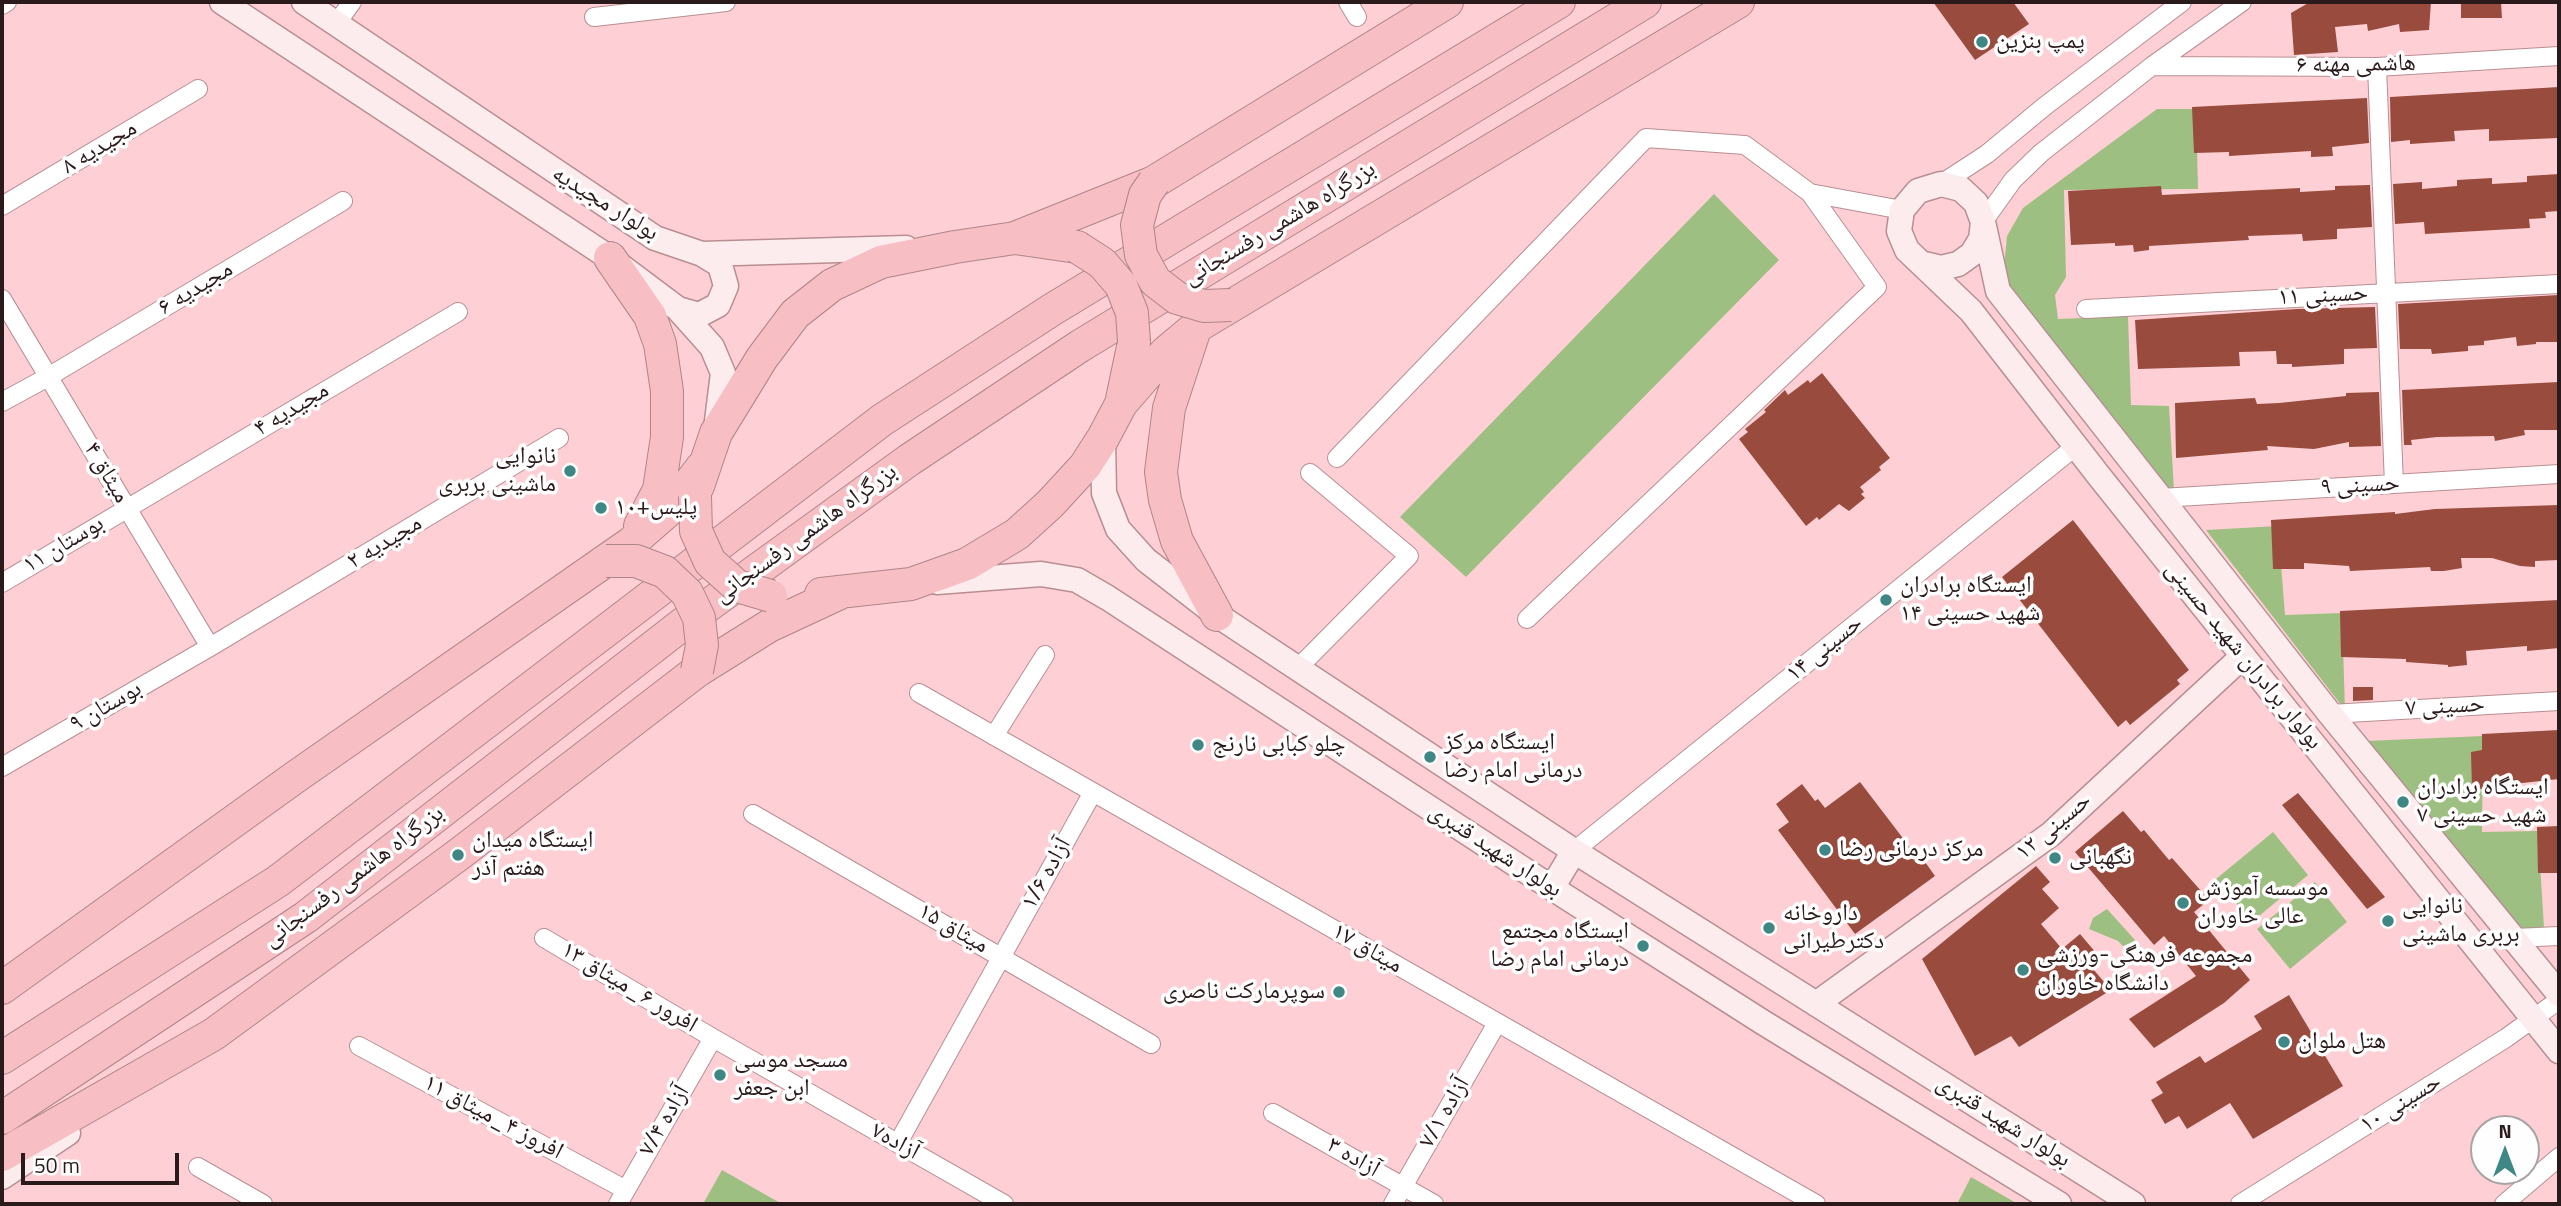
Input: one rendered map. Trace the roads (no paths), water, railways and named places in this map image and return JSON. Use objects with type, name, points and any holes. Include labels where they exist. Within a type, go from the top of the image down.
[{"type":"highway","points":[[1015,238],[1077,247],[1102,263],[1121,285],[1132,313],[1133,342],[1121,404],[1084,466],[1051,503],[1017,534],[967,564],[911,584],[840,593],[771,596],[737,586],[710,562],[696,531],[699,481],[716,433],[762,358],[795,314],[832,285],[881,262],[1015,238],[1154,182],[1447,2]]},
{"type":"highway","name":"بزرگراه هاشمی رفسنجانی","points":[[2,1058],[278,881],[882,420],[1053,309],[1559,2]]},
{"type":"highway","name":"بزرگراه هاشمی رفسنجانی","points":[[2,1118],[306,917],[684,623],[909,460],[1080,346],[1645,2]]},
{"type":"highway","name":"بزرگراه هاشمی رفسنجانی","points":[[1121,404],[1166,352],[1196,327],[1738,2]]},
{"type":"highway","points":[[1154,182],[1145,195],[1137,225],[1140,255],[1155,281],[1177,298],[1204,306],[1231,305]]},
{"type":"highway","points":[[610,258],[650,316],[660,344],[667,391],[667,437],[659,490],[631,543]]},
{"type":"highway","points":[[1196,327],[1169,408],[1161,472],[1165,500],[1177,541],[1217,615]]},
{"type":"highway","points":[[2,988],[306,770],[631,543],[699,481]]},
{"type":"highway","points":[[606,561],[636,561],[665,572],[687,593],[699,618],[702,645],[696,671]]},
{"type":"highway","name":"بزرگراه هاشمی رفسنجانی","points":[[2,1155],[214,1034],[458,855],[696,671],[769,626],[840,593]]},
{"type":"main road","name":"بولوار مجیدیه","points":[[222,2],[610,258],[678,309],[712,347],[723,373],[716,433]]},
{"type":"main road","name":"بولوار مجیدیه","points":[[304,2],[655,238],[702,254],[955,247]]},
{"type":"main road","points":[[1941,184],[1961,189],[1976,203],[1983,222],[1981,239],[1972,254],[1958,264],[1941,268],[1924,264],[1907,250],[1899,231],[1902,210],[1918,191],[1941,184]]},
{"type":"main road","name":"بولوار برادران شهید حسینی","points":[[1983,222],[1998,290],[2330,714],[2559,993]]},
{"type":"main road","points":[[678,309],[699,314],[718,305],[726,286],[720,265],[702,254]]},
{"type":"main road","name":"بولوار برادران شهید حسینی","points":[[1924,264],[1970,311],[2559,1051]]},
{"type":"main road","name":"بولوار شهید قنبری","points":[[1103,438],[1104,494],[1118,529],[1146,560],[1217,615],[1574,851],[2133,1204]]},
{"type":"main road","name":"بولوار شهید قنبری","points":[[911,584],[1041,574],[1077,580],[1108,597],[1552,888],[1764,1023],[2054,1202]]},
{"type":"main road","name":"حسینی ۱۲","points":[[1816,1004],[2051,834],[2243,656]]},
{"type":"main road","points":[[1552,888],[1574,851]]},
{"type":"main road","points":[[2,1177],[214,1034]]},
{"type":"street","points":[[2,5],[7,2]]},
{"type":"street","points":[[336,23],[352,2]]},
{"type":"street","points":[[594,17],[726,2]]},
{"type":"street","points":[[1941,184],[1987,154],[2045,106],[2182,2]]},
{"type":"street","points":[[1983,222],[2013,180],[2041,153],[2152,66],[2242,2]]},
{"type":"street","name":"هاشمی مهنه ۶","points":[[2152,66],[2377,67],[2559,56]]},
{"type":"street","points":[[2377,67],[2394,484]]},
{"type":"street","name":"مجیدیه ۸","points":[[2,206],[198,89]]},
{"type":"street","points":[[1337,458],[1646,138],[1745,145],[1810,193],[1877,287],[1527,619]]},
{"type":"street","points":[[1810,193],[1902,210]]},
{"type":"street","name":"مجیدیه ۶","points":[[2,401],[48,377],[343,201]]},
{"type":"street","name":"حسینی ۱۱","points":[[2086,309],[2559,284]]},
{"type":"street","name":"میثاق ۴","points":[[2,299],[210,647]]},
{"type":"street","name":"مجیدیه ۴","points":[[127,508],[458,312]]},
{"type":"street","name":"مجیدیه ۲","points":[[210,647],[559,438]]},
{"type":"street","name":"حسینی ۱۴","points":[[1574,851],[2076,446]]},
{"type":"street","points":[[1297,668],[1409,556],[1310,472]]},
{"type":"street","name":"حسینی ۹","points":[[2161,498],[2559,474]]},
{"type":"street","name":"بوستان ۱۱","points":[[2,583],[127,508]]},
{"type":"street","name":"بوستان ۹","points":[[2,767],[210,647]]},
{"type":"street","points":[[994,736],[1045,655]]},
{"type":"street","name":"میثاق ۱۷","points":[[919,693],[1816,1204]]},
{"type":"street","name":"حسینی ۷","points":[[2330,714],[2559,701]]},
{"type":"street","name":"آزاده ۱/۶","points":[[898,1143],[1093,792]]},
{"type":"street","name":"میثاق ۱۵","points":[[753,814],[1151,1044]]},
{"type":"street","points":[[2515,938],[2559,936]]},
{"type":"street","name":"افرور ۶_میثاق ۱۳","points":[[544,938],[713,1038]]},
{"type":"street","name":"حسینی ۱۰","points":[[2240,1204],[2506,1038],[2559,1000]]},
{"type":"street","name":"آزاده ۷/۱","points":[[1393,1204],[1497,1023]]},
{"type":"street","name":"آزاده۷","points":[[713,1038],[1004,1204]]},
{"type":"street","name":"آزاده ۷/۴","points":[[622,1197],[713,1038]]},
{"type":"street","name":"افروز ۴_میثاق ۱۱","points":[[359,1046],[622,1197]]},
{"type":"street","name":"آزاده ۳","points":[[1273,1113],[1434,1204]]},
{"type":"street","points":[[2504,1204],[2559,1157]]},
{"type":"street","points":[[198,1167],[264,1204]]},
{"type":"place","name":"پمپ بنزین","points":[[1982,42]]},
{"type":"place","name":"نانوایی ماشینی بربری","points":[[570,471]]},
{"type":"place","name":"پلیس+۱۰","points":[[601,508]]},
{"type":"place","name":"ایستگاه برادران شهید حسینی ۱۴","points":[[1886,600]]},
{"type":"place","name":"چلو کبابی نارنج","points":[[1198,745]]},
{"type":"place","name":"ایستگاه مرکز درمانی امام رضا","points":[[1430,757]]},
{"type":"place","name":"ایستگاه برادران شهید حسینی ۷","points":[[2403,802]]},
{"type":"place","name":"مرکز درمانی رضا","points":[[1825,850]]},
{"type":"place","name":"ایستگاه میدان هفتم آذر","points":[[458,855]]},
{"type":"place","name":"نگهبانی","points":[[2055,858]]},
{"type":"place","name":"موسسه آموزش عالی خاوران","points":[[2183,903]]},
{"type":"place","name":"نانوایی بربری ماشینی","points":[[2388,921]]},
{"type":"place","name":"داروخانه دکترطیرانی","points":[[1769,928]]},
{"type":"place","name":"ایستگاه مجتمع درمانی امام رضا","points":[[1643,946]]},
{"type":"place","name":"مجموعه فرهنگی-ورزشی دانشگاه خاوران","points":[[2023,970]]},
{"type":"place","name":"سوپرمارکت ناصری","points":[[1339,992]]},
{"type":"place","name":"هتل ملوان","points":[[2284,1042]]},
{"type":"place","name":"مسجد موسی ابن جعفر","points":[[720,1075]]}]
